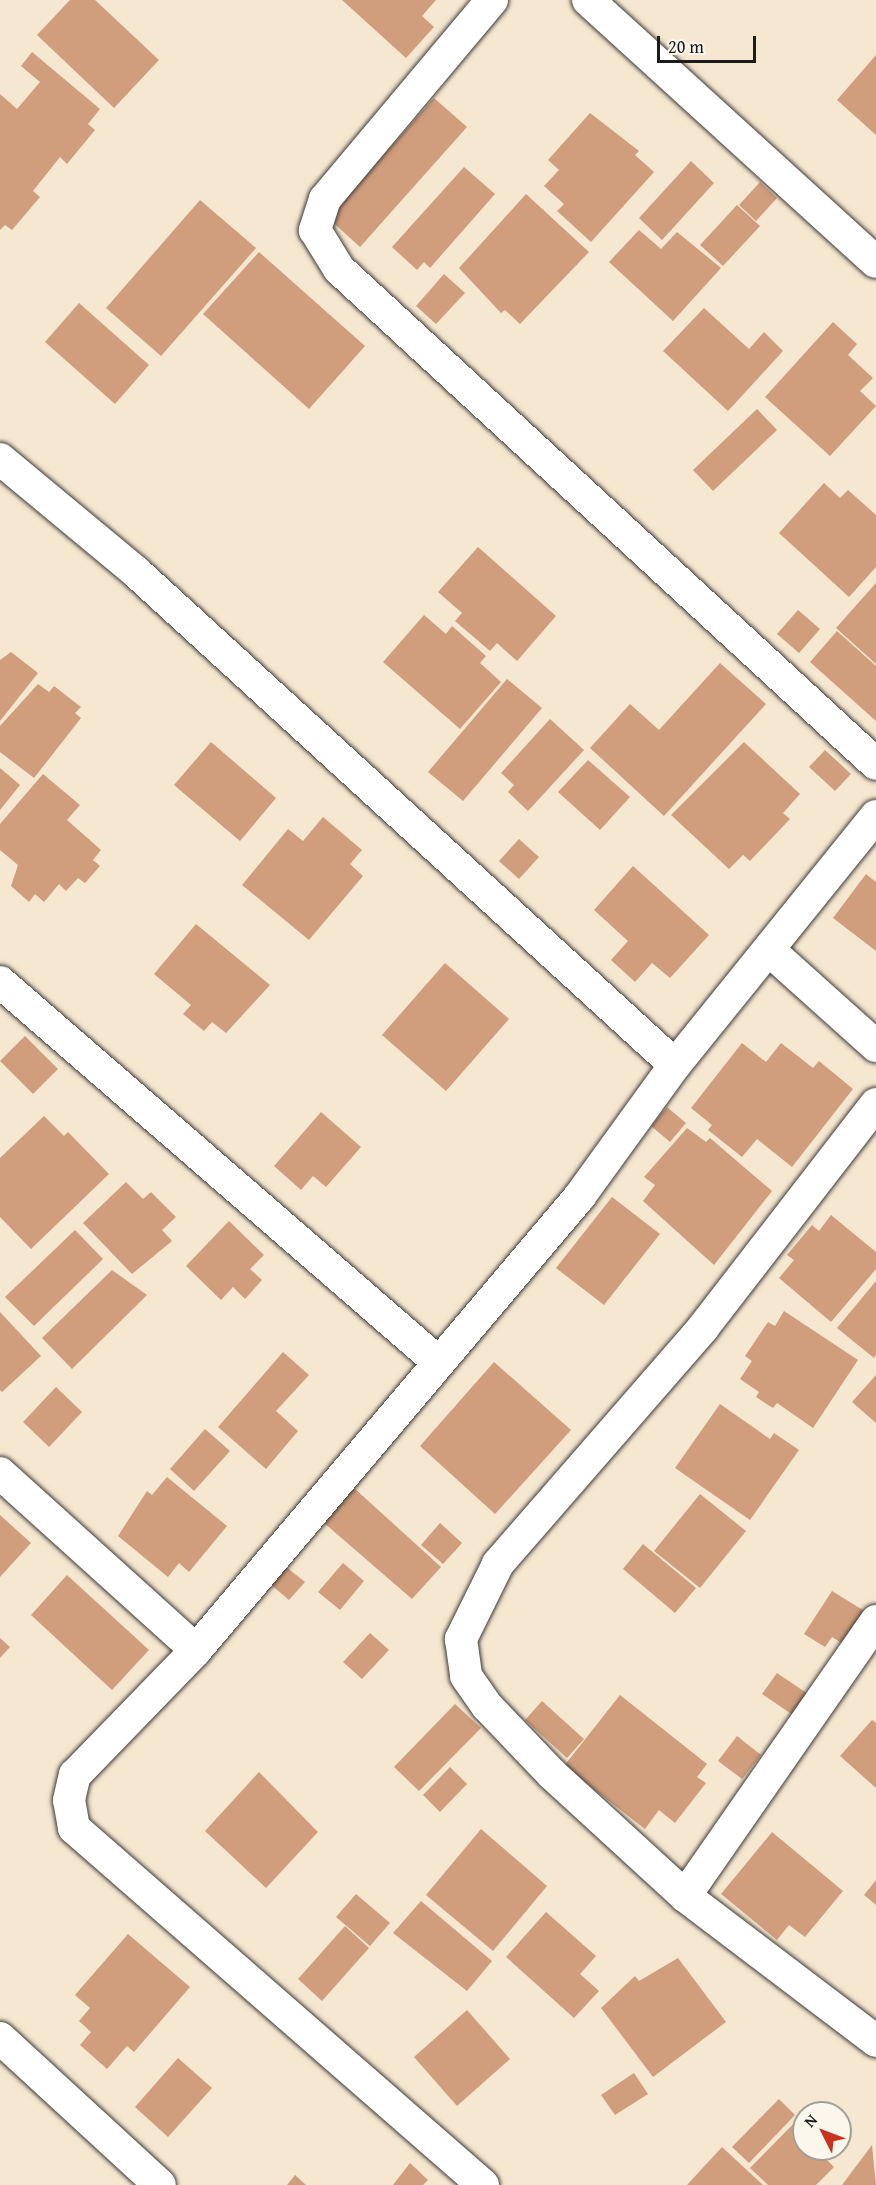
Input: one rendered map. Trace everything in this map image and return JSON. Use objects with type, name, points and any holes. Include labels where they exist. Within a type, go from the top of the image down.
[{"type":"street","points":[[492,0],[325,199],[315,230],[339,269],[876,764]]},
{"type":"street","points":[[588,0],[876,262]]},
{"type":"street","points":[[0,459],[135,572],[675,1065]]},
{"type":"street","points":[[483,2185],[74,1828],[69,1800],[75,1775],[196,1650],[580,1196],[675,1065],[876,816]]},
{"type":"street","points":[[770,950],[876,1046]]},
{"type":"street","points":[[0,982],[438,1362]]},
{"type":"street","points":[[876,1104],[703,1328],[498,1564],[461,1639],[466,1676],[487,1706],[685,1896],[876,2041]]},
{"type":"street","points":[[0,1473],[196,1650]]},
{"type":"street","points":[[685,1896],[876,1622]]},
{"type":"street","points":[[0,2038],[160,2185]]},
{"type":"building","points":[[70,0],[95,0],[159,60],[114,108],[37,35]]},
{"type":"building","points":[[342,0],[436,0],[422,16],[434,27],[406,58]]},
{"type":"building","points":[[32,52],[100,109],[88,124],[95,130],[67,164],[60,157],[33,191],[40,197],[12,230],[5,225],[0,230],[0,94],[17,109],[40,82],[21,66]]},
{"type":"building","points":[[876,55],[876,135],[837,100]]},
{"type":"building","points":[[434,98],[467,127],[360,247],[328,218]]},
{"type":"building","points":[[590,113],[639,151],[635,155],[654,172],[591,242],[557,211],[564,204],[544,186],[559,170],[548,160]]},
{"type":"building","points":[[691,161],[714,183],[662,240],[639,218]]},
{"type":"building","points":[[464,167],[495,194],[430,268],[424,262],[417,270],[392,247]]},
{"type":"building","points":[[760,182],[777,198],[756,221],[739,205]]},
{"type":"building","points":[[526,194],[589,252],[520,324],[505,310],[501,313],[459,268]]},
{"type":"building","points":[[200,200],[256,248],[161,356],[106,308]]},
{"type":"building","points":[[737,205],[760,226],[723,266],[700,245]]},
{"type":"building","points":[[639,230],[661,249],[677,232],[721,268],[673,321],[609,262]]},
{"type":"building","points":[[259,252],[365,346],[309,409],[203,314]]},
{"type":"building","points":[[444,274],[465,293],[436,324],[416,306]]},
{"type":"building","points":[[79,303],[149,365],[115,404],[45,342]]},
{"type":"building","points":[[704,308],[749,349],[764,332],[783,351],[728,411],[663,351]]},
{"type":"building","points":[[833,322],[857,344],[848,355],[873,378],[860,391],[876,406],[830,456],[765,397]]},
{"type":"building","points":[[757,409],[777,430],[713,491],[693,470]]},
{"type":"building","points":[[824,483],[840,498],[848,490],[876,515],[876,567],[849,597],[779,533]]},
{"type":"building","points":[[478,547],[556,616],[517,661],[497,643],[490,651],[455,621],[462,613],[438,592]]},
{"type":"building","points":[[876,583],[876,664],[836,628]]},
{"type":"building","points":[[798,610],[820,629],[799,653],[777,634]]},
{"type":"building","points":[[424,615],[446,634],[452,626],[486,656],[480,663],[501,682],[460,729],[383,662]]},
{"type":"building","points":[[837,631],[876,666],[876,721],[810,662]]},
{"type":"building","points":[[11,652],[38,673],[0,721],[0,660]]},
{"type":"building","points":[[720,663],[766,704],[664,816],[590,748],[630,704],[659,730]]},
{"type":"building","points":[[507,679],[542,708],[463,801],[428,772]]},
{"type":"building","points":[[38,684],[49,692],[54,686],[81,707],[75,713],[81,718],[34,778],[0,752],[0,726]]},
{"type":"building","points":[[550,719],[584,750],[528,811],[508,792],[514,785],[501,773]]},
{"type":"building","points":[[211,742],[276,798],[240,841],[174,785]]},
{"type":"building","points":[[744,742],[800,794],[783,813],[790,819],[750,861],[743,855],[729,869],[671,815]]},
{"type":"building","points":[[825,750],[851,774],[835,791],[809,767]]},
{"type":"building","points":[[588,760],[630,797],[600,830],[558,792]]},
{"type":"building","points":[[0,768],[20,785],[0,810]]},
{"type":"building","points":[[43,774],[80,805],[67,820],[101,850],[93,860],[100,866],[85,883],[78,878],[66,891],[59,884],[44,902],[35,894],[29,902],[11,886],[18,865],[0,850],[0,824]]},
{"type":"building","points":[[323,817],[362,850],[350,864],[363,876],[309,940],[242,885],[288,829],[303,841]]},
{"type":"building","points":[[519,839],[539,857],[519,879],[499,861]]},
{"type":"building","points":[[633,866],[709,935],[670,978],[652,963],[635,982],[611,960],[628,941],[594,910]]},
{"type":"building","points":[[866,874],[876,882],[876,951],[833,918]]},
{"type":"building","points":[[196,924],[270,985],[226,1033],[212,1022],[204,1031],[183,1014],[191,1005],[154,974]]},
{"type":"building","points":[[445,963],[509,1019],[446,1091],[382,1035]]},
{"type":"building","points":[[25,1036],[58,1069],[33,1094],[0,1061]]},
{"type":"building","points":[[742,1043],[766,1062],[781,1043],[813,1068],[819,1061],[853,1089],[792,1167],[757,1139],[742,1157],[708,1130],[712,1125],[691,1108]]},
{"type":"building","points":[[667,1107],[686,1123],[670,1142],[651,1126]]},
{"type":"building","points":[[321,1112],[361,1147],[326,1187],[313,1176],[301,1190],[274,1166]]},
{"type":"building","points":[[44,1116],[64,1136],[68,1132],[109,1174],[31,1249],[0,1217],[0,1158]]},
{"type":"building","points":[[687,1128],[706,1142],[710,1138],[772,1191],[714,1265],[643,1201],[655,1185],[644,1177]]},
{"type":"building","points":[[126,1182],[143,1199],[151,1192],[176,1217],[162,1230],[172,1241],[132,1274],[83,1223]]},
{"type":"building","points":[[612,1197],[660,1234],[604,1305],[556,1268]]},
{"type":"building","points":[[831,1215],[876,1252],[876,1269],[831,1322],[779,1278],[794,1260],[787,1255],[812,1225],[819,1231]]},
{"type":"building","points":[[229,1221],[264,1255],[250,1269],[262,1280],[245,1299],[233,1287],[221,1300],[186,1266]]},
{"type":"building","points":[[75,1230],[103,1259],[34,1326],[5,1297]]},
{"type":"building","points":[[112,1270],[147,1295],[72,1369],[42,1338]]},
{"type":"building","points":[[876,1281],[876,1355],[874,1358],[837,1328]]},
{"type":"building","points":[[784,1311],[858,1360],[813,1428],[777,1403],[773,1408],[756,1397],[759,1392],[740,1379],[752,1361],[745,1356],[768,1322],[775,1326]]},
{"type":"building","points":[[0,1312],[41,1356],[2,1392],[0,1390]]},
{"type":"building","points":[[283,1352],[309,1375],[276,1411],[298,1431],[266,1469],[218,1427]]},
{"type":"building","points":[[494,1362],[571,1430],[495,1514],[420,1446]]},
{"type":"building","points":[[876,1375],[876,1423],[852,1402]]},
{"type":"building","points":[[56,1387],[82,1412],[49,1447],[23,1422]]},
{"type":"building","points":[[720,1404],[770,1439],[774,1433],[799,1450],[750,1520],[675,1468]]},
{"type":"building","points":[[205,1429],[230,1451],[194,1491],[170,1469]]},
{"type":"building","points":[[167,1477],[227,1526],[189,1572],[179,1563],[168,1577],[118,1536],[147,1491],[152,1495]]},
{"type":"building","points":[[354,1488],[441,1567],[412,1599],[323,1522]]},
{"type":"building","points":[[700,1494],[746,1531],[700,1588],[654,1551]]},
{"type":"building","points":[[0,1515],[31,1543],[0,1577]]},
{"type":"building","points":[[440,1523],[462,1543],[443,1564],[421,1545]]},
{"type":"building","points":[[643,1544],[696,1588],[675,1613],[623,1569]]},
{"type":"building","points":[[343,1563],[364,1581],[340,1610],[318,1592]]},
{"type":"building","points":[[285,1566],[305,1582],[289,1600],[270,1584]]},
{"type":"building","points":[[67,1575],[149,1650],[112,1690],[31,1615]]},
{"type":"building","points":[[832,1591],[871,1615],[850,1648],[832,1637],[825,1647],[804,1634]]},
{"type":"building","points":[[370,1633],[389,1650],[362,1679],[343,1662]]},
{"type":"building","points":[[0,1638],[10,1647],[0,1658]]},
{"type":"building","points":[[777,1673],[808,1694],[793,1715],[762,1694]]},
{"type":"building","points":[[620,1695],[707,1764],[697,1777],[706,1783],[675,1823],[659,1810],[645,1829],[564,1766]]},
{"type":"building","points":[[542,1701],[584,1739],[567,1758],[525,1720]]},
{"type":"building","points":[[455,1704],[481,1728],[419,1791],[394,1767]]},
{"type":"building","points":[[872,1720],[876,1723],[876,1788],[840,1756]]},
{"type":"building","points":[[737,1736],[761,1755],[742,1779],[718,1761]]},
{"type":"building","points":[[450,1767],[467,1784],[440,1812],[423,1795]]},
{"type":"building","points":[[259,1772],[318,1832],[266,1888],[205,1831]]},
{"type":"building","points":[[481,1829],[547,1886],[493,1951],[426,1895]]},
{"type":"building","points":[[772,1832],[843,1891],[805,1937],[789,1925],[777,1940],[721,1894]]},
{"type":"building","points":[[876,1880],[876,1905],[864,1895]]},
{"type":"building","points":[[356,1894],[390,1923],[370,1946],[336,1917]]},
{"type":"building","points":[[421,1901],[492,1961],[467,1991],[393,1933]]},
{"type":"building","points":[[546,1912],[596,1956],[580,1974],[599,1991],[574,2018],[506,1957]]},
{"type":"building","points":[[345,1926],[369,1948],[322,2001],[298,1979]]},
{"type":"building","points":[[128,1934],[190,1987],[134,2052],[127,2046],[107,2069],[80,2045],[91,2032],[79,2021],[90,2008],[75,1995]]},
{"type":"building","points":[[678,1958],[726,2022],[653,2077],[601,2008],[635,1976],[639,1981]]},
{"type":"building","points":[[467,2010],[510,2059],[457,2106],[414,2057]]},
{"type":"building","points":[[178,2058],[212,2088],[168,2137],[135,2107]]},
{"type":"building","points":[[634,2073],[648,2094],[615,2115],[601,2095]]},
{"type":"building","points":[[779,2099],[792,2112],[792,2118],[749,2163],[732,2147]]},
{"type":"building","points":[[792,2125],[792,2161],[828,2161],[834,2167],[816,2185],[768,2185],[750,2168]]},
{"type":"building","points":[[872,2145],[876,2185],[842,2185]]},
{"type":"building","points":[[722,2147],[763,2185],[687,2185]]},
{"type":"building","points":[[410,2163],[428,2180],[423,2185],[393,2185]]},
{"type":"building","points":[[295,2175],[306,2185],[287,2185]]}]
